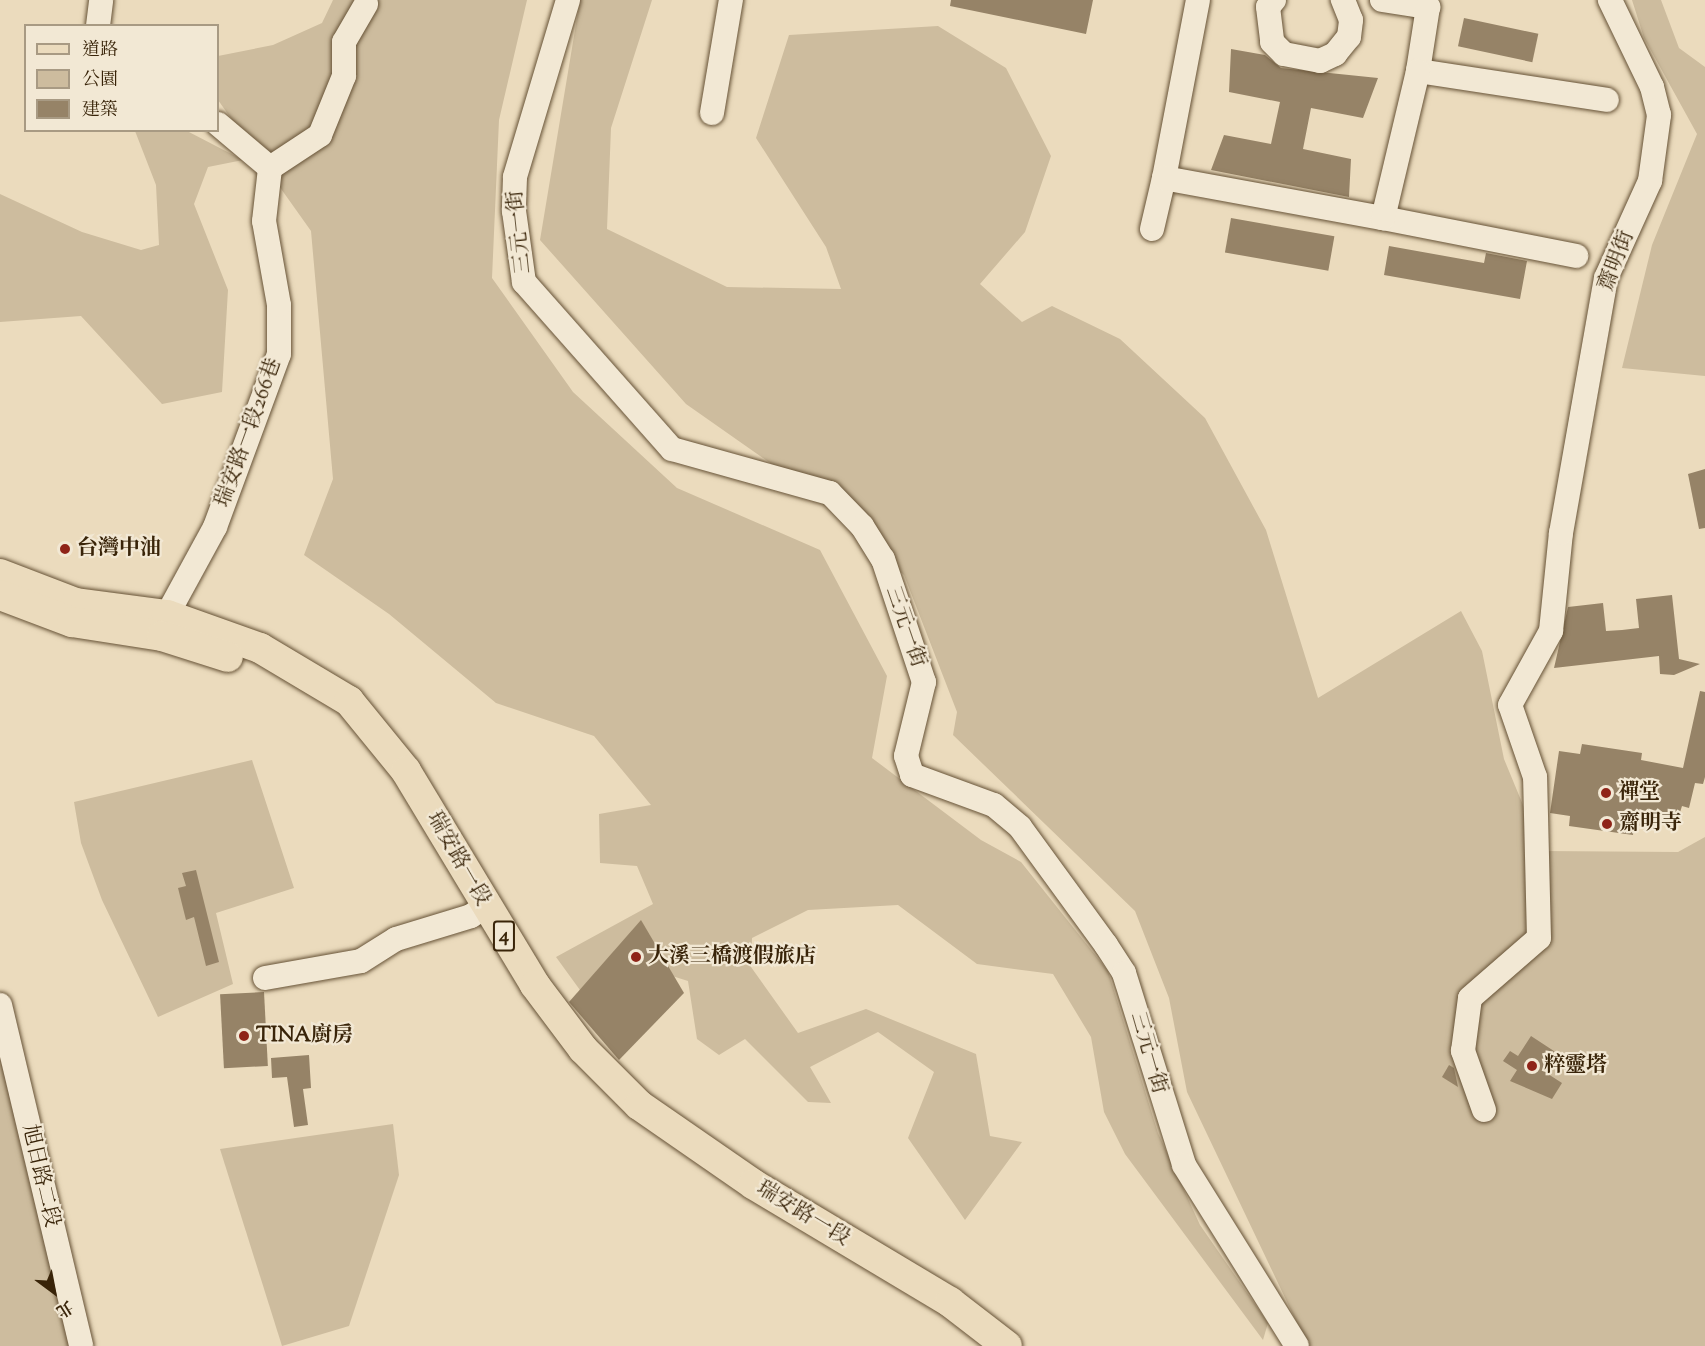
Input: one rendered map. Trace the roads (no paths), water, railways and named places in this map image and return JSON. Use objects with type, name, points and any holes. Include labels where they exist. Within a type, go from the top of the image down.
[{"type":"main road","name":"瑞安路一段","points":[[0,574],[76,603],[167,615],[260,648],[349,701],[406,771],[478,911],[569,1062],[656,1144],[977,1346]]},
{"type":"main road","name":"瑞安路一段","points":[[0,595],[72,622],[162,636],[243,661],[328,708],[383,773],[478,911],[583,1050],[639,1106],[743,1179],[950,1302],[1007,1346]]},
{"type":"street","points":[[98,24],[100,0]]},
{"type":"street","name":"三元一街","points":[[568,0],[515,177],[514,211],[525,282],[672,449],[830,493],[862,526],[883,559],[924,682],[906,756],[912,775],[1003,812],[1020,827],[1106,945],[1124,973],[1184,1165],[1297,1346]]},
{"type":"street","points":[[712,113],[731,0]]},
{"type":"street","points":[[1152,229],[1198,0]]},
{"type":"street","points":[[1274,0],[1268,7],[1272,42],[1284,54],[1320,61],[1335,54],[1349,37],[1351,20],[1343,0]]},
{"type":"street","points":[[1382,0],[1428,8],[1418,71],[1383,218]]},
{"type":"street","name":"齋明街","points":[[1484,1110],[1463,1051],[1470,998],[1539,938],[1535,777],[1510,705],[1551,631],[1561,533],[1606,278],[1650,181],[1659,115],[1652,87],[1610,0]]},
{"type":"street","points":[[219,125],[270,168],[320,135],[344,76],[344,42],[366,4]]},
{"type":"street","points":[[1418,71],[1607,100]]},
{"type":"street","name":"瑞安路一段266巷","points":[[167,615],[215,527],[279,354],[279,305],[264,221],[270,168]]},
{"type":"street","points":[[1164,178],[1576,256]]},
{"type":"street","points":[[265,978],[362,961],[396,939],[478,911]]},
{"type":"street","name":"旭日路二段","points":[[0,1005],[81,1346]]},
{"type":"place","name":"台灣中油","points":[[65,549]]},
{"type":"place","name":"禪堂","points":[[1606,793]]},
{"type":"place","name":"齋明寺","points":[[1607,824]]},
{"type":"place","name":"大溪三橋渡假旅店","points":[[636,957]]},
{"type":"place","name":"TINA廚房","points":[[244,1036]]},
{"type":"place","name":"粹靈塔","points":[[1532,1066]]}]
